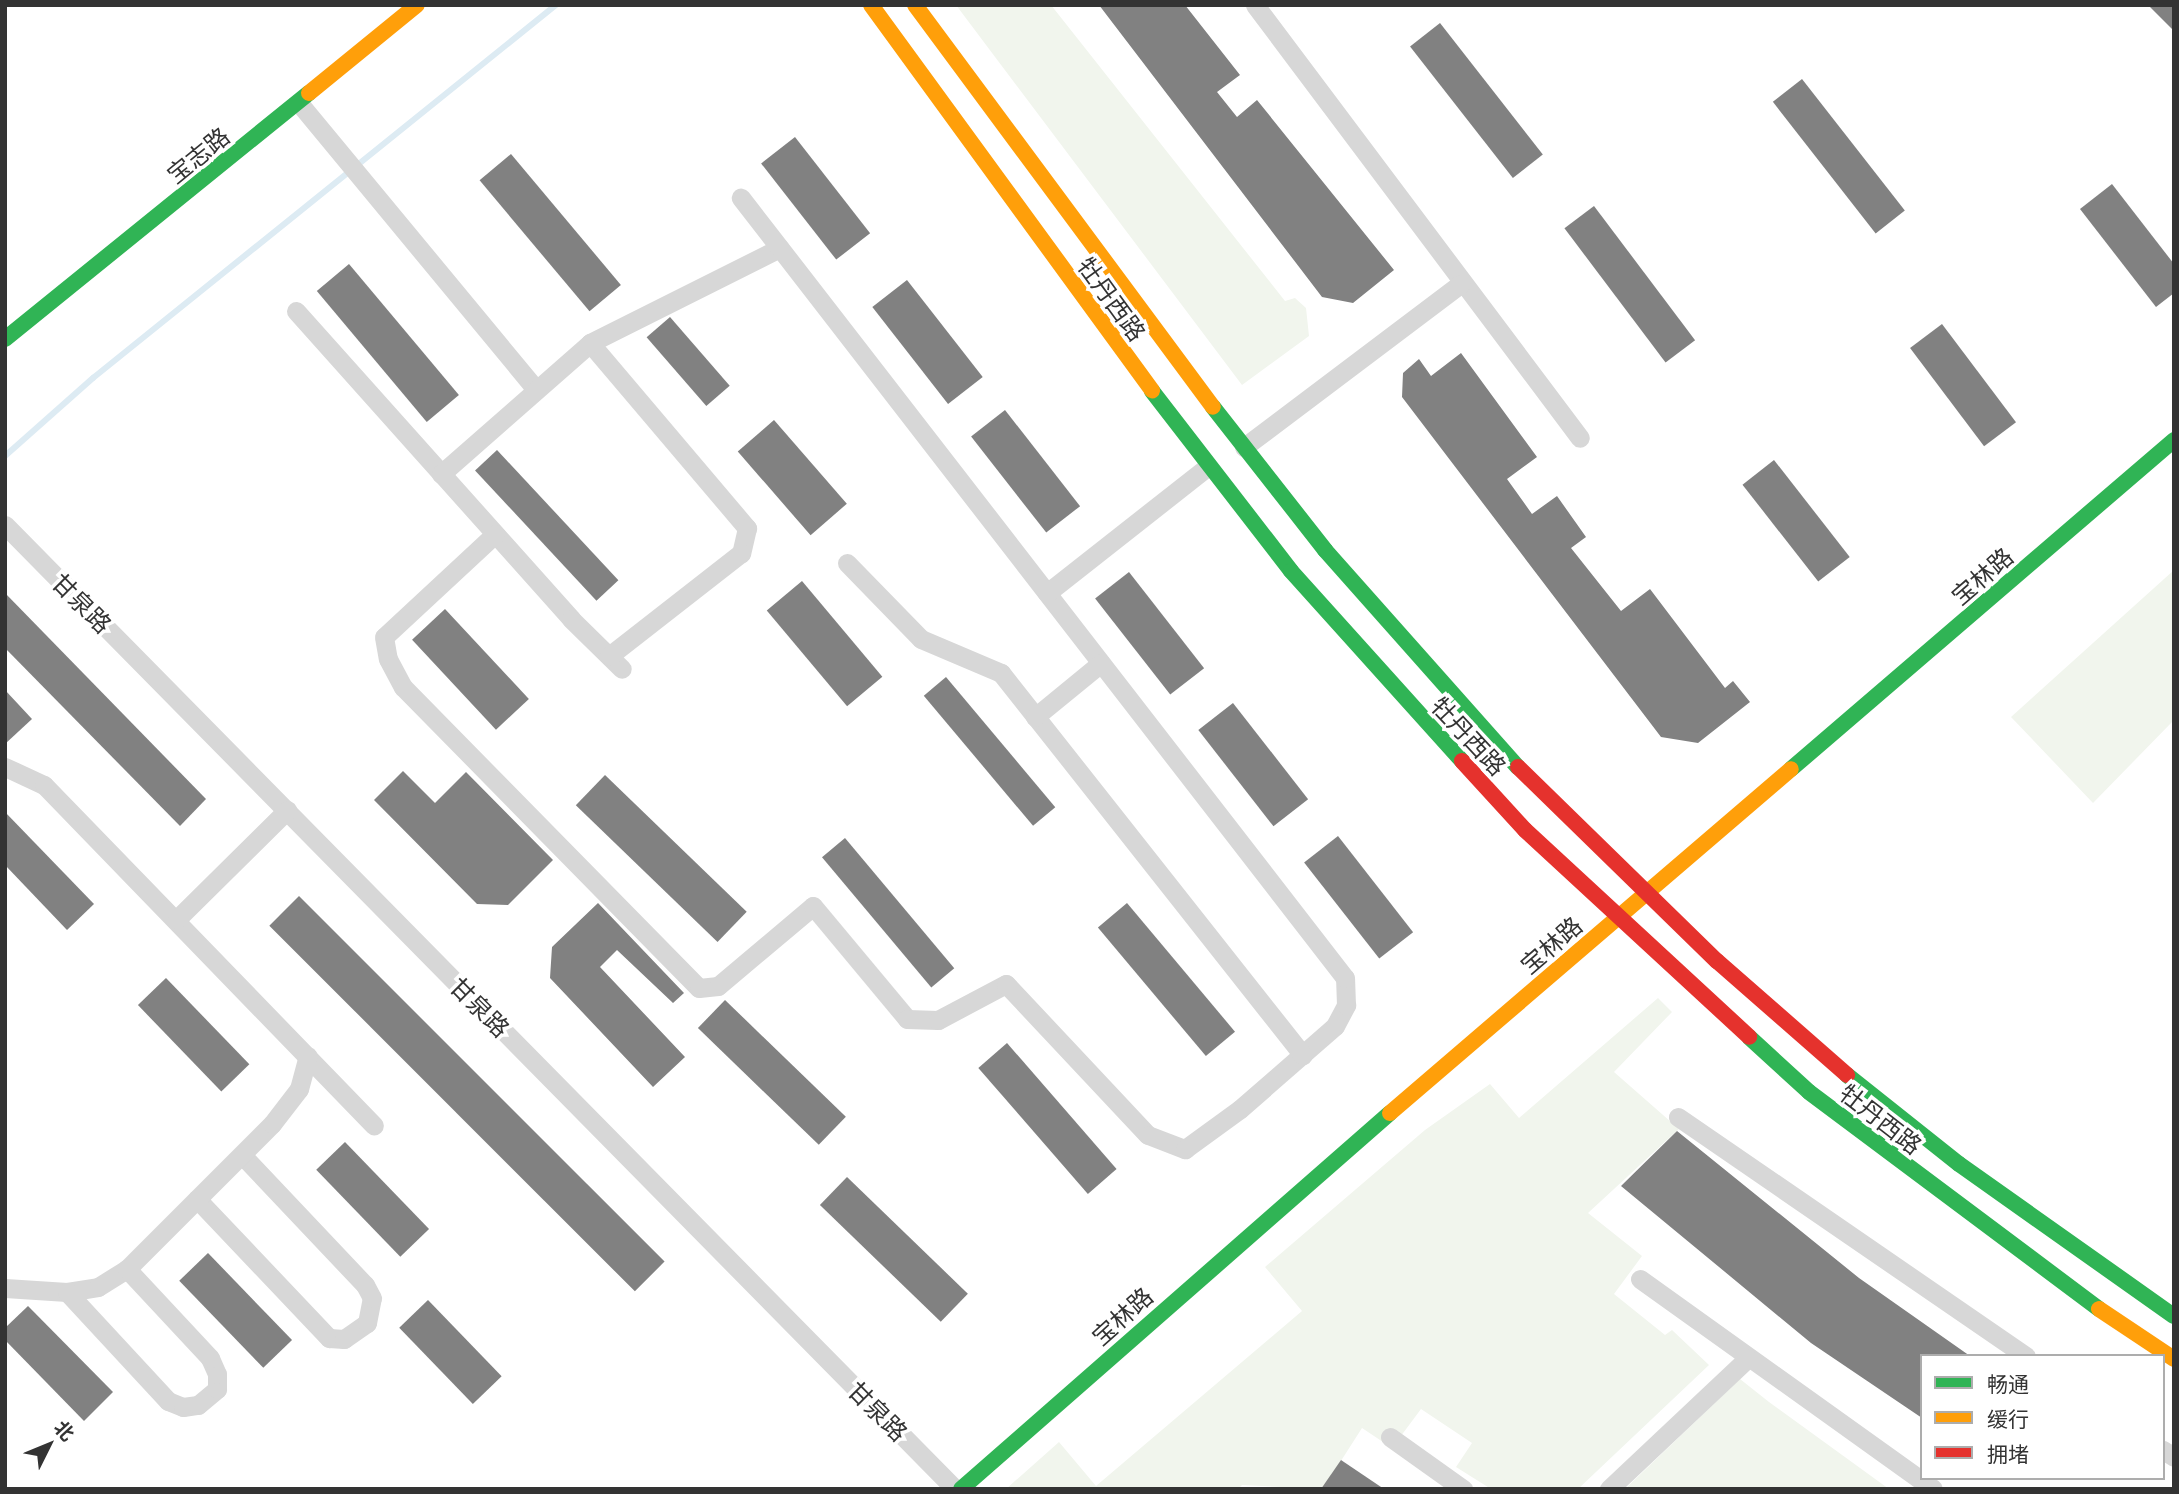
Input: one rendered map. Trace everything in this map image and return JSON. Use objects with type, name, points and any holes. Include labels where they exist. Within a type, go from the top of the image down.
[{"type":"street","name":"宝志路","points":[[5,339],[417,5]]},
{"type":"street","name":"牡丹西路","points":[[871,5],[1207,467],[1291,571],[1428,727],[1525,830],[1820,1100],[2049,1276],[2174,1359]]},
{"type":"street","name":"牡丹西路","points":[[915,5],[1244,447],[1325,550],[1508,757],[1646,893],[1846,1075],[1959,1164],[2174,1315]]},
{"type":"street","points":[[1255,5],[1369,154],[1460,284],[1580,438]]},
{"type":"street","points":[[299,103],[536,389]]},
{"type":"street","points":[[495,534],[383,637],[388,659],[402,687],[699,988],[718,986],[813,906],[907,1019],[937,1020],[1006,984],[1148,1135],[1185,1149],[1240,1109],[1335,1026],[1346,1005],[1345,978],[741,198]]},
{"type":"street","points":[[442,474],[590,343],[780,248]]},
{"type":"street","points":[[1244,447],[1460,284]]},
{"type":"street","points":[[296,312],[495,534],[615,662],[741,553],[747,528],[590,343]]},
{"type":"street","name":"宝林路","points":[[961,1489],[1619,916],[2174,440]]},
{"type":"street","points":[[1047,593],[1207,467]]},
{"type":"street","name":"甘泉路","points":[[5,524],[955,1489]]},
{"type":"street","points":[[847,563],[920,639],[1000,673],[1303,1055]]},
{"type":"street","points":[[1035,717],[1101,663]]},
{"type":"street","points":[[5,767],[44,785],[177,919],[373,1125]]},
{"type":"street","points":[[177,919],[286,810]]},
{"type":"street","points":[[5,1288],[67,1292],[98,1287],[127,1269],[242,1155],[299,1089],[308,1056]]},
{"type":"street","points":[[1678,1117],[2023,1354]]},
{"type":"street","points":[[197,1199],[329,1338],[344,1339],[367,1323],[372,1298],[365,1285],[242,1155]]},
{"type":"street","points":[[67,1292],[167,1401],[183,1406],[198,1405],[216,1389],[217,1374],[210,1358],[127,1269]]},
{"type":"street","points":[[1640,1279],[1746,1359],[1920,1480]]},
{"type":"street","points":[[1609,1489],[1746,1359]]},
{"type":"street","points":[[1390,1437],[1463,1489]]},
{"type":"shaded area","points":[[956,5],[1051,5],[1285,301],[1295,298],[1306,308],[1309,336],[1242,385]]},
{"type":"shaded area","points":[[2174,570],[2174,720],[2093,803],[2011,717]]},
{"type":"shaded area","points":[[1658,998],[1672,1012],[1614,1072],[1679,1129],[1588,1213],[1642,1256],[1614,1294],[1665,1335],[1672,1330],[1709,1365],[1578,1489],[1491,1489],[1456,1467],[1472,1443],[1421,1409],[1392,1448],[1362,1428],[1323,1489],[1242,1485],[1238,1489],[1006,1489],[1059,1442],[1096,1486],[1302,1311],[1265,1267],[1425,1130],[1490,1084],[1519,1118]]},
{"type":"shaded area","points":[[1740,1379],[1769,1402],[1889,1489],[1625,1489]]},
{"type":"building","points":[[1099,5],[1185,5],[1240,75],[1217,92],[1237,117],[1257,100],[1394,270],[1353,303],[1322,297]]},
{"type":"building","points":[[2148,5],[2174,5],[2174,31]]},
{"type":"building","points":[[1440,23],[1543,155],[1513,178],[1410,46]]},
{"type":"building","points":[[1802,79],[1905,211],[1876,233],[1773,102]]},
{"type":"building","points":[[795,137],[870,233],[836,260],[761,163]]},
{"type":"building","points":[[511,154],[621,285],[590,311],[480,180]]},
{"type":"building","points":[[2112,184],[2174,264],[2174,293],[2156,307],[2080,209]]},
{"type":"building","points":[[1594,206],[1695,340],[1666,362],[1564,228]]},
{"type":"building","points":[[349,264],[459,395],[427,422],[317,291]]},
{"type":"building","points":[[907,280],[983,377],[948,404],[872,307]]},
{"type":"building","points":[[670,317],[730,386],[706,406],[647,337]]},
{"type":"building","points":[[1942,324],[2016,422],[1984,446],[1910,348]]},
{"type":"building","points":[[1461,353],[1537,457],[1507,479],[1532,514],[1557,496],[1586,537],[1571,548],[1621,611],[1650,589],[1725,688],[1733,681],[1750,702],[1698,743],[1661,737],[1402,397],[1403,373],[1419,359],[1431,376]]},
{"type":"building","points":[[1005,410],[1080,506],[1046,533],[971,436]]},
{"type":"building","points":[[774,420],[847,504],[811,535],[738,451]]},
{"type":"building","points":[[497,450],[618,580],[596,601],[475,470]]},
{"type":"building","points":[[1774,460],[1850,557],[1818,582],[1742,485]]},
{"type":"building","points":[[1129,572],[1204,668],[1170,695],[1095,598]]},
{"type":"building","points":[[802,581],[882,677],[847,706],[767,611]]},
{"type":"building","points":[[5,593],[206,799],[180,826],[5,648]]},
{"type":"building","points":[[445,609],[529,699],[496,730],[412,640]]},
{"type":"building","points":[[946,677],[1055,807],[1033,826],[924,696]]},
{"type":"building","points":[[5,690],[32,719],[5,744]]},
{"type":"building","points":[[1233,703],[1308,799],[1273,826],[1198,730]]},
{"type":"building","points":[[403,771],[435,803],[466,772],[553,860],[508,905],[477,904],[374,800]]},
{"type":"building","points":[[605,775],[747,912],[718,942],[576,805]]},
{"type":"building","points":[[5,812],[94,904],[67,930],[5,865]]},
{"type":"building","points":[[1338,836],[1413,932],[1379,959],[1304,862]]},
{"type":"building","points":[[845,838],[954,968],[931,988],[822,857]]},
{"type":"building","points":[[299,896],[665,1262],[635,1291],[269,926]]},
{"type":"building","points":[[598,903],[684,993],[673,1003],[617,950],[600,967],[685,1057],[653,1087],[550,978],[552,947]]},
{"type":"building","points":[[1127,903],[1235,1032],[1206,1056],[1098,927]]},
{"type":"building","points":[[166,978],[249,1064],[221,1091],[138,1005]]},
{"type":"building","points":[[725,1000],[846,1117],[819,1145],[698,1028]]},
{"type":"building","points":[[1007,1043],[1117,1169],[1088,1194],[978,1068]]},
{"type":"building","points":[[1677,1131],[1859,1278],[1967,1354],[1920,1354],[1920,1417],[1811,1343],[1621,1186]]},
{"type":"building","points":[[345,1142],[429,1229],[400,1257],[316,1170]]},
{"type":"building","points":[[847,1177],[968,1294],[941,1322],[820,1205]]},
{"type":"building","points":[[208,1253],[292,1340],[263,1368],[179,1281]]},
{"type":"building","points":[[428,1300],[502,1376],[473,1404],[399,1328]]},
{"type":"building","points":[[28,1306],[113,1392],[84,1421],[5,1340],[5,1328]]},
{"type":"building","points":[[1341,1460],[1384,1489],[1321,1489]]},
{"type":"waterway","points":[[5,456],[93,378],[556,5]]},
{"type":"traffic: fast","points":[[5,339],[309,93]]},
{"type":"traffic: fast","points":[[1152,391],[1291,571],[1462,761]]},
{"type":"traffic: fast","points":[[1213,407],[1325,550],[1518,767]]},
{"type":"traffic: fast","points":[[1791,769],[2174,440]]},
{"type":"traffic: fast","points":[[1749,1037],[1809,1092],[2099,1309]]},
{"type":"traffic: fast","points":[[1847,1075],[1959,1164],[2174,1316]]},
{"type":"traffic: fast","points":[[961,1489],[1390,1113]]},
{"type":"traffic: slow","points":[[309,93],[417,5]]},
{"type":"traffic: slow","points":[[871,5],[1152,391]]},
{"type":"traffic: slow","points":[[915,5],[1213,407]]},
{"type":"traffic: slow","points":[[1390,1113],[1791,769]]},
{"type":"traffic: slow","points":[[2099,1309],[2174,1359]]},
{"type":"traffic: jam","points":[[1462,761],[1525,830],[1749,1037]]},
{"type":"traffic: jam","points":[[1518,767],[1717,961],[1847,1075]]}]
